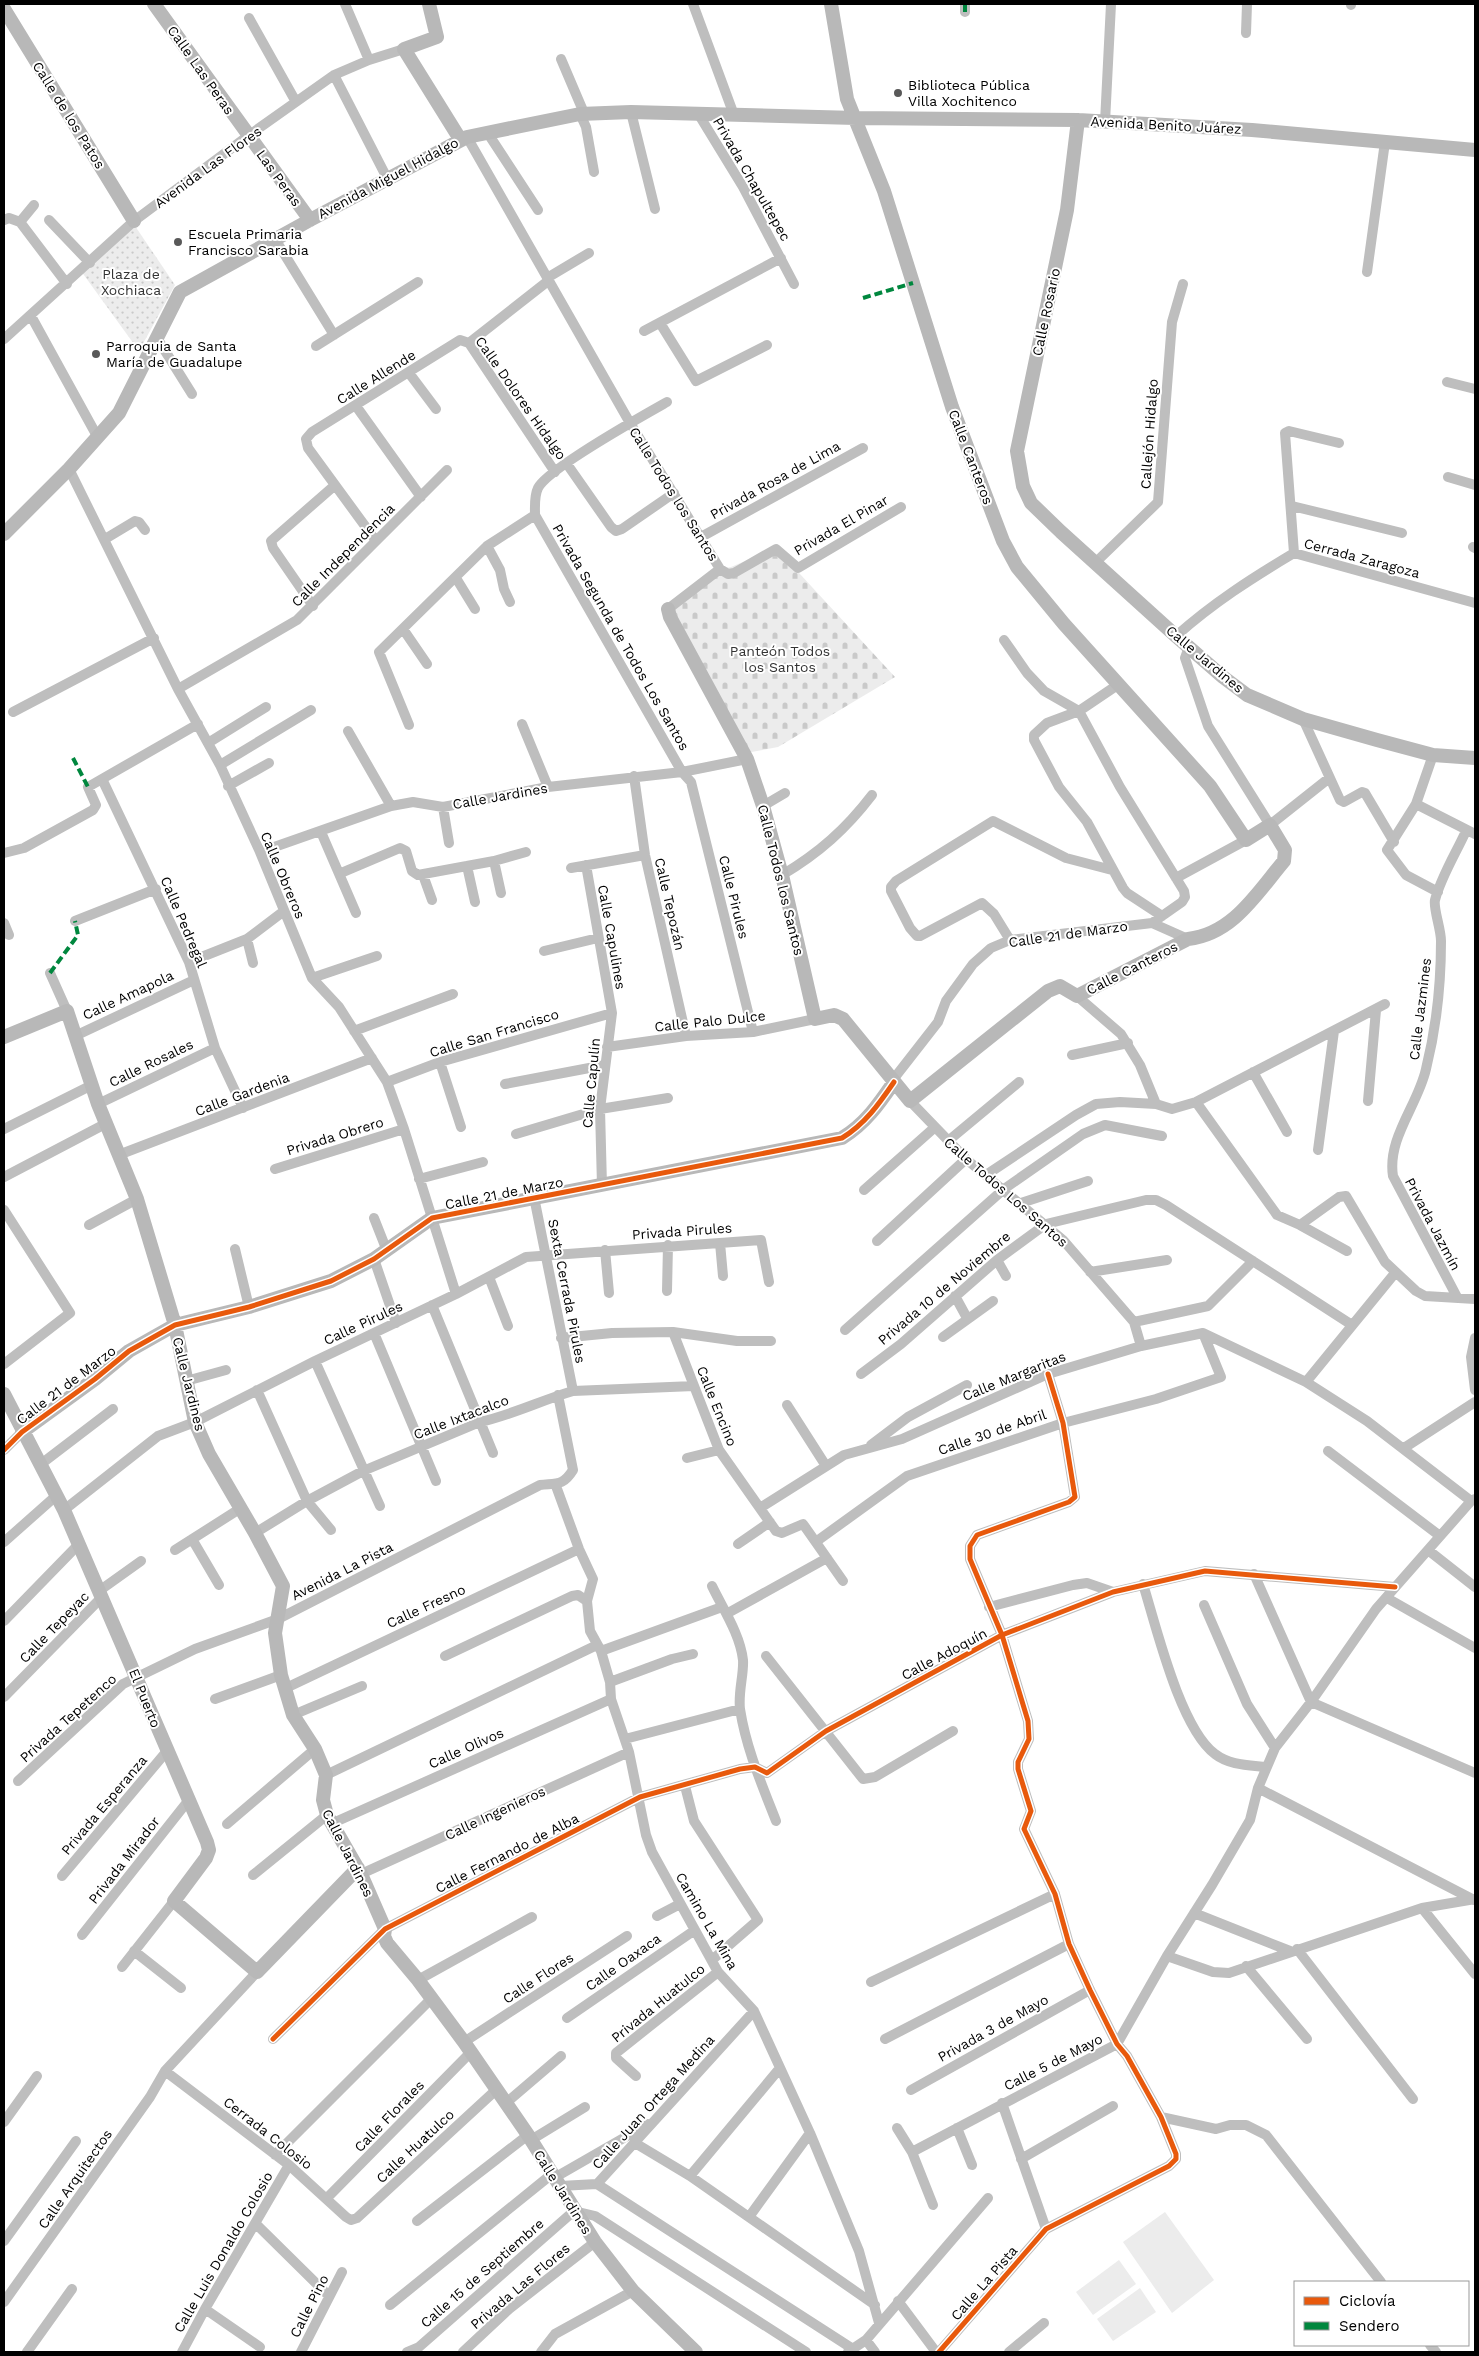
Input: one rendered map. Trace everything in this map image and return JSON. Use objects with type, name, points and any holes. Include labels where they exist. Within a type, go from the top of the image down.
[{"type":"street","name":"Calle Las Peras","points":[[154,4],[248,136]]},
{"type":"street","points":[[345,4],[369,60]]},
{"type":"street","name":"Avenida Las Flores","points":[[4,338],[67,284],[134,221],[334,75],[369,60],[437,36],[429,4]]},
{"type":"street","points":[[693,4],[734,115]]},
{"type":"street","name":"Calle Canteros","points":[[831,4],[847,99],[884,191],[952,407],[1003,541],[1017,567],[1210,786],[1246,840]]},
{"type":"street","points":[[1105,122],[1111,4]]},
{"type":"street","points":[[1246,34],[1247,4]]},
{"type":"street","name":"Calle de los Patos","points":[[4,10],[134,221]]},
{"type":"street","points":[[249,18],[296,102]]},
{"type":"street","points":[[404,49],[464,138]]},
{"type":"street","points":[[560,58],[582,113],[594,172]]},
{"type":"street","points":[[334,75],[387,178]]},
{"type":"street","points":[[631,112],[655,209]]},
{"type":"street","name":"Avenida Miguel Hidalgo","points":[[4,534],[69,470],[119,413],[180,292],[387,178],[464,138],[582,113],[631,112],[856,118]]},
{"type":"street","name":"Privada Chapultepec","points":[[699,115],[743,187],[794,284]]},
{"type":"street","name":"Avenida Benito Juárez","points":[[856,118],[1078,120],[1252,130],[1475,150]]},
{"type":"street","name":"Calle Rosario","points":[[1031,502],[1023,486],[1017,451],[1067,210],[1078,120]]},
{"type":"street","points":[[487,132],[538,210]]},
{"type":"street","name":"Las Peras","points":[[248,136],[310,220]]},
{"type":"street","name":"Calle Todos los Santos","points":[[464,138],[630,423],[720,569],[668,609],[670,617],[747,759],[763,806],[782,875],[815,1019]]},
{"type":"street","points":[[1367,272],[1385,142]]},
{"type":"street","points":[[20,222],[34,205]]},
{"type":"street","points":[[4,220],[9,218],[20,222],[67,284]]},
{"type":"street","points":[[49,220],[90,263]]},
{"type":"street","points":[[275,239],[334,335]]},
{"type":"street","name":"Calle Allende","points":[[334,486],[308,448],[306,439],[312,432],[409,373],[466,342],[548,280],[589,253]]},
{"type":"street","name":"Privada Chapultepec","points":[[644,331],[781,258]]},
{"type":"street","points":[[316,346],[418,282]]},
{"type":"street","name":"Callejón Hidalgo","points":[[1095,563],[1158,502],[1172,322],[1184,284]]},
{"type":"street","points":[[30,316],[98,436]]},
{"type":"street","points":[[660,323],[696,381],[767,345]]},
{"type":"street","points":[[157,338],[192,394]]},
{"type":"street","name":"Calle Dolores Hidalgo","points":[[466,342],[555,472]]},
{"type":"street","points":[[409,373],[436,409]]},
{"type":"street","points":[[1447,382],[1475,389]]},
{"type":"street","points":[[409,725],[379,652],[487,546],[535,515],[538,488],[555,472],[630,423],[667,402]]},
{"type":"street","points":[[356,406],[421,497]]},
{"type":"street","points":[[1294,553],[1292,506],[1285,436],[1287,431],[1339,443]]},
{"type":"street","name":"Privada Rosa de Lima","points":[[701,537],[863,448]]},
{"type":"street","points":[[567,464],[611,527],[616,531],[622,529],[674,493]]},
{"type":"street","name":"Calle Obreros","points":[[69,470],[178,689],[220,765],[228,786],[260,852],[312,978],[339,1007],[387,1082],[404,1129],[456,1294]]},
{"type":"street","name":"Calle Independencia","points":[[178,689],[298,620],[447,470]]},
{"type":"street","points":[[1448,477],[1475,485]]},
{"type":"street","points":[[313,606],[273,548],[271,541],[334,486],[376,541]]},
{"type":"street","name":"Calle Jardines","points":[[1031,502],[1176,636],[1247,695],[1303,719],[1434,755],[1475,758]]},
{"type":"street","points":[[1292,506],[1402,534]]},
{"type":"street","name":"Privada El Pinar","points":[[720,569],[728,574],[734,574],[776,549],[798,568],[901,507]]},
{"type":"street","name":"Privada Segunda de Todos Los Santos","points":[[535,515],[682,772]]},
{"type":"street","points":[[105,539],[135,521],[140,522],[145,530]]},
{"type":"street","points":[[487,546],[500,570],[504,589],[510,602]]},
{"type":"street","name":"Cerrada Zaragoza","points":[[1176,636],[1209,607],[1248,580],[1294,553],[1475,603]]},
{"type":"street","points":[[456,578],[474,609]]},
{"type":"street","points":[[403,629],[427,664]]},
{"type":"street","points":[[13,712],[154,638]]},
{"type":"street","points":[[1004,640],[1026,674],[1044,691],[1079,711],[1120,787],[1185,894],[1184,900],[1152,922]]},
{"type":"street","points":[[1189,647],[1185,658],[1208,726],[1270,825]]},
{"type":"street","points":[[1119,684],[1079,711],[1047,723],[1034,735],[1034,740],[1059,787],[1087,822],[1112,870],[1127,893],[1162,916]]},
{"type":"street","points":[[208,744],[266,707]]},
{"type":"street","points":[[220,765],[311,710]]},
{"type":"street","points":[[1303,719],[1328,779],[1342,802],[1362,792],[1365,793],[1394,842]]},
{"type":"street","points":[[4,853],[24,848],[93,810],[96,805],[88,787],[198,724]]},
{"type":"street","points":[[522,724],[548,787]]},
{"type":"street","points":[[348,732],[391,806]]},
{"type":"street","points":[[1434,755],[1416,804],[1394,842],[1387,850],[1404,873],[1438,892]]},
{"type":"street","name":"Calle Jardines","points":[[260,852],[391,806],[413,802],[443,807],[548,787],[682,772],[747,759]]},
{"type":"street","points":[[228,786],[269,763]]},
{"type":"street","name":"Calle Pirules","points":[[682,772],[691,782],[753,1032]]},
{"type":"street","name":"Calle Tepozán","points":[[634,776],[645,855],[686,1036]]},
{"type":"street","name":"Calle Pedregal","points":[[102,779],[156,889],[189,962],[216,1048],[243,1108]]},
{"type":"street","points":[[1176,878],[1270,825],[1328,779]]},
{"type":"street","points":[[763,806],[785,792]]},
{"type":"street","points":[[782,875],[813,857],[857,814],[872,795]]},
{"type":"street","name":"Calle Jazmines","points":[[1413,1107],[1427,1067],[1441,973],[1441,928],[1434,902],[1470,832],[1416,804]]},
{"type":"street","points":[[443,807],[448,844]]},
{"type":"street","points":[[1010,940],[994,914],[982,903],[917,936],[910,928],[891,892],[893,884],[993,821],[1066,858],[1112,870]]},
{"type":"street","name":"Calle Canteros","points":[[1077,996],[1188,939],[1202,938],[1220,930],[1233,921],[1284,861],[1285,850],[1270,825]]},
{"type":"street","points":[[321,832],[341,873],[356,913]]},
{"type":"street","points":[[341,873],[400,848],[406,852],[412,871],[423,875],[494,861],[526,852]]},
{"type":"street","points":[[571,868],[645,855]]},
{"type":"street","points":[[494,861],[501,893]]},
{"type":"street","name":"Calle Capulines","points":[[586,865],[612,1013]]},
{"type":"street","points":[[467,866],[476,902]]},
{"type":"street","points":[[423,875],[432,900]]},
{"type":"street","points":[[75,921],[156,889]]},
{"type":"street","points":[[189,962],[247,939],[284,911]]},
{"type":"street","points":[[1152,922],[1188,939]]},
{"type":"street","name":"Calle 21 de Marzo","points":[[4,1450],[22,1432],[96,1379],[128,1351],[175,1325],[249,1307],[331,1281],[387,1251],[432,1218],[842,1138],[856,1129],[876,1108],[893,1081],[938,1022],[946,1001],[973,964],[992,948],[1010,940],[1152,922]]},
{"type":"street","points":[[4,923],[9,935]]},
{"type":"street","points":[[544,951],[598,938]]},
{"type":"street","points":[[247,939],[253,963]]},
{"type":"street","points":[[312,978],[377,956]]},
{"type":"street","name":"Calle Jardines","points":[[50,973],[66,1011],[98,1104],[121,1154],[138,1199],[175,1325],[195,1422],[208,1454],[241,1508],[283,1586],[275,1633],[283,1682],[293,1715],[315,1750],[326,1775],[322,1800],[330,1819],[360,1871],[385,1929],[384,1936],[387,1943],[432,1998],[467,2047],[529,2137],[595,2242],[633,2291],[691,2351]]},
{"type":"street","name":"Calle Amapola","points":[[75,1036],[194,980]]},
{"type":"street","name":"Calle Canteros","points":[[910,1101],[1041,997],[1060,986],[1077,996],[1112,1025],[1128,1043],[1156,1104]]},
{"type":"street","points":[[354,1031],[454,994]]},
{"type":"street","points":[[986,1175],[1076,1115],[1096,1104],[1120,1102],[1156,1104],[1172,1109],[1196,1102],[1385,1004]]},
{"type":"street","points":[[1368,1101],[1376,1010]]},
{"type":"street","points":[[4,1037],[66,1011]]},
{"type":"street","name":"Calle Capulín","points":[[602,1186],[600,1109],[612,1013]]},
{"type":"street","name":"Calle San Francisco","points":[[387,1082],[440,1062],[612,1013]]},
{"type":"street","name":"Calle Todos Los Santos","points":[[815,1019],[834,1015],[843,1019],[934,1128],[966,1159],[1064,1240],[1134,1322],[1141,1346]]},
{"type":"street","name":"Calle Palo Dulce","points":[[607,1047],[686,1036],[753,1032],[815,1019]]},
{"type":"street","points":[[1318,1150],[1334,1031]]},
{"type":"street","points":[[1072,1055],[1128,1043]]},
{"type":"street","name":"Calle Rosales","points":[[98,1104],[216,1048]]},
{"type":"street","name":"Calle Gardenia","points":[[121,1154],[372,1058]]},
{"type":"street","points":[[440,1062],[461,1128]]},
{"type":"street","points":[[505,1084],[605,1064]]},
{"type":"street","points":[[1253,1072],[1288,1132]]},
{"type":"street","points":[[948,1142],[1020,1082]]},
{"type":"street","points":[[4,1129],[92,1085]]},
{"type":"street","points":[[516,1134],[600,1109],[668,1098]]},
{"type":"street","points":[[1196,1102],[1276,1215],[1300,1225],[1347,1251]]},
{"type":"street","name":"Privada Jazmín","points":[[1413,1107],[1395,1144],[1391,1165],[1392,1176],[1456,1297]]},
{"type":"street","points":[[4,1177],[107,1123]]},
{"type":"street","points":[[845,1330],[1004,1189],[1083,1134],[1105,1125],[1162,1136]]},
{"type":"street","points":[[864,1190],[934,1128]]},
{"type":"street","name":"Privada Obrero","points":[[275,1169],[404,1129]]},
{"type":"street","points":[[878,1241],[966,1159]]},
{"type":"street","points":[[419,1179],[483,1162]]},
{"type":"street","points":[[1021,1203],[1088,1181]]},
{"type":"street","points":[[1300,1225],[1339,1197],[1346,1196],[1376,1250],[1395,1273],[1416,1291],[1425,1296],[1475,1299]]},
{"type":"street","name":"Sexta Cerrada Pirules","points":[[534,1197],[573,1390]]},
{"type":"street","points":[[90,1225],[138,1199]]},
{"type":"street","points":[[1046,1224],[1146,1200],[1156,1200],[1352,1325]]},
{"type":"street","points":[[4,1210],[70,1313],[4,1364]]},
{"type":"street","points":[[374,1218],[387,1251]]},
{"type":"street","name":"Privada 10 de Noviembre","points":[[861,1374],[901,1344],[997,1260],[1046,1224]]},
{"type":"street","name":"Privada Pirules","points":[[545,1254],[761,1240],[769,1282]]},
{"type":"street","points":[[720,1243],[723,1276]]},
{"type":"street","points":[[667,1291],[668,1245]]},
{"type":"street","points":[[235,1249],[249,1307]]},
{"type":"street","points":[[605,1250],[609,1293]]},
{"type":"street","name":"Calle Pirules","points":[[64,1510],[158,1436],[195,1422],[315,1361],[456,1294],[526,1257],[545,1254]]},
{"type":"street","points":[[374,1259],[396,1323]]},
{"type":"street","points":[[997,1260],[1006,1276]]},
{"type":"street","points":[[1090,1272],[1167,1260]]},
{"type":"street","points":[[1134,1322],[1208,1306],[1253,1261]]},
{"type":"street","points":[[1306,1382],[1395,1273]]},
{"type":"street","points":[[489,1277],[508,1326]]},
{"type":"street","points":[[955,1296],[967,1318]]},
{"type":"street","points":[[943,1337],[993,1301]]},
{"type":"street","points":[[432,1305],[493,1453]]},
{"type":"street","points":[[561,1338],[612,1333],[673,1332],[737,1341],[771,1341]]},
{"type":"street","name":"Calle Encino","points":[[673,1332],[719,1450],[779,1534],[803,1524],[817,1542]]},
{"type":"street","points":[[1117,2044],[1167,1956],[1250,1820],[1258,1788],[1275,1748],[1311,1702],[1376,1609],[1473,1500],[1367,1421],[1306,1382],[1203,1332]]},
{"type":"street","name":"Calle Margaritas","points":[[868,1447],[902,1439],[1048,1374],[1141,1346],[1203,1332]]},
{"type":"street","name":"Calle 30 de Abril","points":[[817,1542],[907,1476],[1063,1423],[1156,1399],[1222,1377],[1203,1332]]},
{"type":"street","points":[[374,1333],[436,1480]]},
{"type":"street","points":[[1475,1338],[1471,1357],[1475,1390]]},
{"type":"street","points":[[315,1361],[380,1506]]},
{"type":"street","points":[[186,1381],[226,1370]]},
{"type":"street","points":[[1002,2104],[1046,2229],[1173,2162],[1176,2154],[1161,2117],[1127,2056],[1117,2044],[1090,1990],[1069,1944],[1054,1894],[1024,1829],[1032,1811],[1018,1769],[1018,1762],[1029,1739],[1028,1721],[1002,1635],[970,1559],[970,1546],[976,1535],[1069,1502],[1075,1497],[1063,1423],[1048,1374]]},
{"type":"street","points":[[760,1508],[844,1455],[868,1447],[908,1417],[967,1385]]},
{"type":"street","name":"Calle Ixtacalco","points":[[255,1533],[306,1500],[363,1471],[480,1422],[495,1419],[558,1395],[573,1390],[694,1386]]},
{"type":"street","points":[[258,1390],[306,1500],[330,1530]]},
{"type":"street","name":"El Puerto","points":[[4,1394],[64,1510],[137,1677],[209,1850],[206,1858],[174,1901]]},
{"type":"street","points":[[558,1395],[574,1470],[569,1477],[556,1486],[579,1549]]},
{"type":"street","points":[[1404,1448],[1475,1402]]},
{"type":"street","points":[[787,1405],[826,1466]]},
{"type":"street","points":[[41,1464],[113,1409]]},
{"type":"street","points":[[687,1458],[719,1450]]},
{"type":"street","points":[[1328,1451],[1440,1536]]},
{"type":"street","name":"Avenida La Pista","points":[[137,1677],[195,1649],[278,1619],[540,1486],[556,1486]]},
{"type":"street","points":[[4,1542],[57,1495]]},
{"type":"street","points":[[176,1550],[241,1508]]},
{"type":"street","points":[[738,1544],[770,1522]]},
{"type":"street","points":[[192,1539],[219,1585]]},
{"type":"street","points":[[817,1542],[844,1581]]},
{"type":"street","points":[[4,1621],[78,1545]]},
{"type":"street","name":"Camino La Mina","points":[[579,1549],[593,1579],[586,1601],[590,1631],[599,1648],[610,1682],[611,1698],[629,1752],[640,1797],[646,1834],[652,1852],[718,1972],[754,2012],[810,2132],[859,2251],[879,2323]]},
{"type":"street","name":"Calle Fresno","points":[[215,1699],[283,1682],[579,1549]]},
{"type":"street","points":[[1428,1550],[1475,1587]]},
{"type":"street","points":[[326,1775],[599,1648],[725,1610],[827,1558]]},
{"type":"street","name":"Calle Tepeyac","points":[[4,1697],[101,1594],[141,1561]]},
{"type":"street","name":"Calle Adoquín","points":[[640,1797],[685,1786],[740,1769],[755,1768],[767,1773],[826,1731],[1002,1635],[1113,1592],[1205,1571],[1395,1587]]},
{"type":"street","points":[[1254,1574],[1311,1702],[1475,1773]]},
{"type":"street","points":[[989,1607],[1072,1585],[1088,1583],[1113,1592]]},
{"type":"street","points":[[1143,1584],[1178,1697],[1190,1722],[1213,1754],[1226,1761],[1266,1767]]},
{"type":"street","points":[[712,1586],[725,1610],[743,1660],[739,1682],[740,1709],[755,1768],[776,1821]]},
{"type":"street","points":[[445,1656],[572,1596],[578,1595],[586,1601]]},
{"type":"street","points":[[1387,1598],[1475,1648]]},
{"type":"street","points":[[1204,1605],[1247,1704],[1275,1748]]},
{"type":"street","points":[[610,1682],[672,1659],[693,1654]]},
{"type":"street","points":[[766,1656],[863,1779],[875,1777],[953,1731]]},
{"type":"street","name":"Privada Tepetenco","points":[[18,1781],[123,1684],[137,1677]]},
{"type":"street","points":[[293,1715],[362,1686]]},
{"type":"street","name":"Calle Olivos","points":[[252,1875],[330,1819],[611,1698]]},
{"type":"street","points":[[625,1739],[740,1709]]},
{"type":"street","points":[[226,1824],[315,1750]]},
{"type":"street","name":"Privada Esperanza","points":[[62,1876],[167,1751]]},
{"type":"street","name":"Calle Ingenieros","points":[[165,2071],[257,1972],[360,1871],[629,1752]]},
{"type":"street","points":[[685,1786],[694,1821],[758,1920],[712,1960]]},
{"type":"street","points":[[1258,1788],[1475,1899]]},
{"type":"street","name":"Calle Fernando de Alba","points":[[273,2039],[385,1929],[640,1797]]},
{"type":"street","name":"Privada Mirador","points":[[82,1935],[188,1801]]},
{"type":"street","points":[[871,1982],[1054,1894]]},
{"type":"street","points":[[1167,1956],[1221,1974],[1229,1973],[1422,1908],[1475,1899]]},
{"type":"street","points":[[122,1967],[174,1901],[257,1972]]},
{"type":"street","points":[[657,1916],[680,1904]]},
{"type":"street","points":[[1422,1908],[1475,1974]]},
{"type":"street","points":[[1194,1913],[1294,1950],[1413,2099]]},
{"type":"street","points":[[418,1980],[532,1917]]},
{"type":"street","name":"Calle Oaxaca","points":[[567,2018],[695,1930]]},
{"type":"street","name":"Calle Flores","points":[[467,2047],[627,1936]]},
{"type":"street","points":[[885,2038],[1069,1944]]},
{"type":"street","points":[[134,1951],[181,1988]]},
{"type":"street","points":[[1246,1966],[1307,2039]]},
{"type":"street","name":"Privada Huatulco","points":[[636,2076],[615,2055],[718,1972]]},
{"type":"street","name":"Privada 3 de Mayo","points":[[911,2090],[1090,1990]]},
{"type":"street","name":"Calle Luis Donaldo Colosio","points":[[275,2154],[432,1998]]},
{"type":"street","name":"Calle Juan Ortega Medina","points":[[556,2180],[597,2184],[754,2012]]},
{"type":"street","name":"Calle 5 de Mayo","points":[[912,2152],[1117,2044]]},
{"type":"street","name":"Calle Florales","points":[[327,2198],[467,2047]]},
{"type":"street","points":[[506,2104],[561,2056]]},
{"type":"street","points":[[690,2176],[780,2068]]},
{"type":"street","name":"Cerrada Colosio","points":[[165,2071],[289,2165],[351,2220]]},
{"type":"street","name":"Calle Arquitectos","points":[[4,2302],[150,2097],[165,2071]]},
{"type":"street","points":[[4,2122],[37,2076]]},
{"type":"street","name":"Calle Huatulco","points":[[351,2220],[357,2218],[496,2090]]},
{"type":"street","points":[[1021,2158],[1113,2106]]},
{"type":"street","points":[[417,2221],[529,2137],[585,2107]]},
{"type":"street","points":[[1161,2117],[1216,2129],[1246,2125],[1266,2135],[1380,2281]]},
{"type":"street","points":[[390,2305],[556,2180],[653,2122]]},
{"type":"street","points":[[897,2128],[912,2152],[933,2205]]},
{"type":"street","points":[[957,2128],[972,2165]]},
{"type":"street","points":[[749,2217],[810,2132]]},
{"type":"street","name":"Calle Arquitectos","points":[[4,2241],[76,2141]]},
{"type":"street","points":[[635,2143],[690,2176],[874,2305]]},
{"type":"street","name":"Calle Luis Donaldo Colosio","points":[[182,2352],[289,2165]]},
{"type":"street","points":[[597,2184],[850,2351],[866,2340],[898,2300],[988,2198]]},
{"type":"street","points":[[574,2211],[596,2216],[806,2352]]},
{"type":"street","name":"Calle 15 de Septiembre","points":[[407,2352],[418,2347],[574,2211]]},
{"type":"street","points":[[256,2224],[328,2295]]},
{"type":"street","name":"Calle La Pista","points":[[937,2352],[1046,2229]]},
{"type":"street","name":"Privada Las Flores","points":[[463,2352],[509,2309],[595,2242]]},
{"type":"street","name":"Calle Pino","points":[[301,2352],[328,2295],[342,2272]]},
{"type":"street","points":[[27,2352],[72,2289]]},
{"type":"street","points":[[541,2352],[554,2334],[633,2291]]},
{"type":"street","points":[[898,2300],[937,2352]]},
{"type":"street","points":[[205,2309],[260,2347]]},
{"type":"street","points":[[1009,2352],[1044,2323]]},
{"type":"street","points":[[866,2340],[875,2352]]},
{"type":"green space","name":"Plaza de Xochiaca","points":[[133,223],[175,285],[139,351],[81,271]]},
{"type":"green space","name":"Panteón Todos los Santos","points":[[776,548],[895,677],[778,747],[746,753],[671,606],[720,569],[731,567]]},
{"type":"green space","points":[[1165,2212],[1214,2280],[1172,2313],[1123,2242]]},
{"type":"green space","points":[[1119,2260],[1136,2284],[1093,2315],[1076,2292]]},
{"type":"green space","points":[[1140,2288],[1156,2312],[1113,2341],[1097,2319]]},
{"type":"marked path","points":[[965,4],[965,12]]},
{"type":"marked path","points":[[863,298],[913,283]]},
{"type":"marked path","points":[[73,758],[88,787]]},
{"type":"marked path","points":[[50,973],[78,935],[75,921]]},
{"type":"cycle path","points":[[4,1450],[22,1432],[95,1379],[129,1351],[175,1325],[249,1307],[331,1281],[374,1259],[432,1218],[842,1138],[865,1120],[894,1082]]},
{"type":"cycle path","points":[[939,2352],[1046,2229],[1169,2166],[1176,2159],[1176,2154],[1161,2117],[1127,2056],[1117,2044],[1090,1990],[1069,1944],[1055,1894],[1024,1829],[1031,1811],[1018,1769],[1018,1762],[1029,1739],[1028,1721],[1002,1635],[970,1559],[970,1546],[977,1535],[1069,1502],[1075,1497],[1063,1423],[1048,1374]]},
{"type":"cycle path","points":[[273,2039],[385,1929],[640,1797],[740,1769],[755,1767],[767,1773],[826,1731],[1002,1635],[1113,1592],[1205,1571],[1395,1587]]},
{"type":"place","name":"Biblioteca Pública Villa Xochitenco","points":[[898,93]]},
{"type":"place","name":"Escuela Primaria Francisco Sarabia","points":[[178,242]]},
{"type":"place","name":"Parroquia de Santa María de Guadalupe","points":[[96,354]]}]
